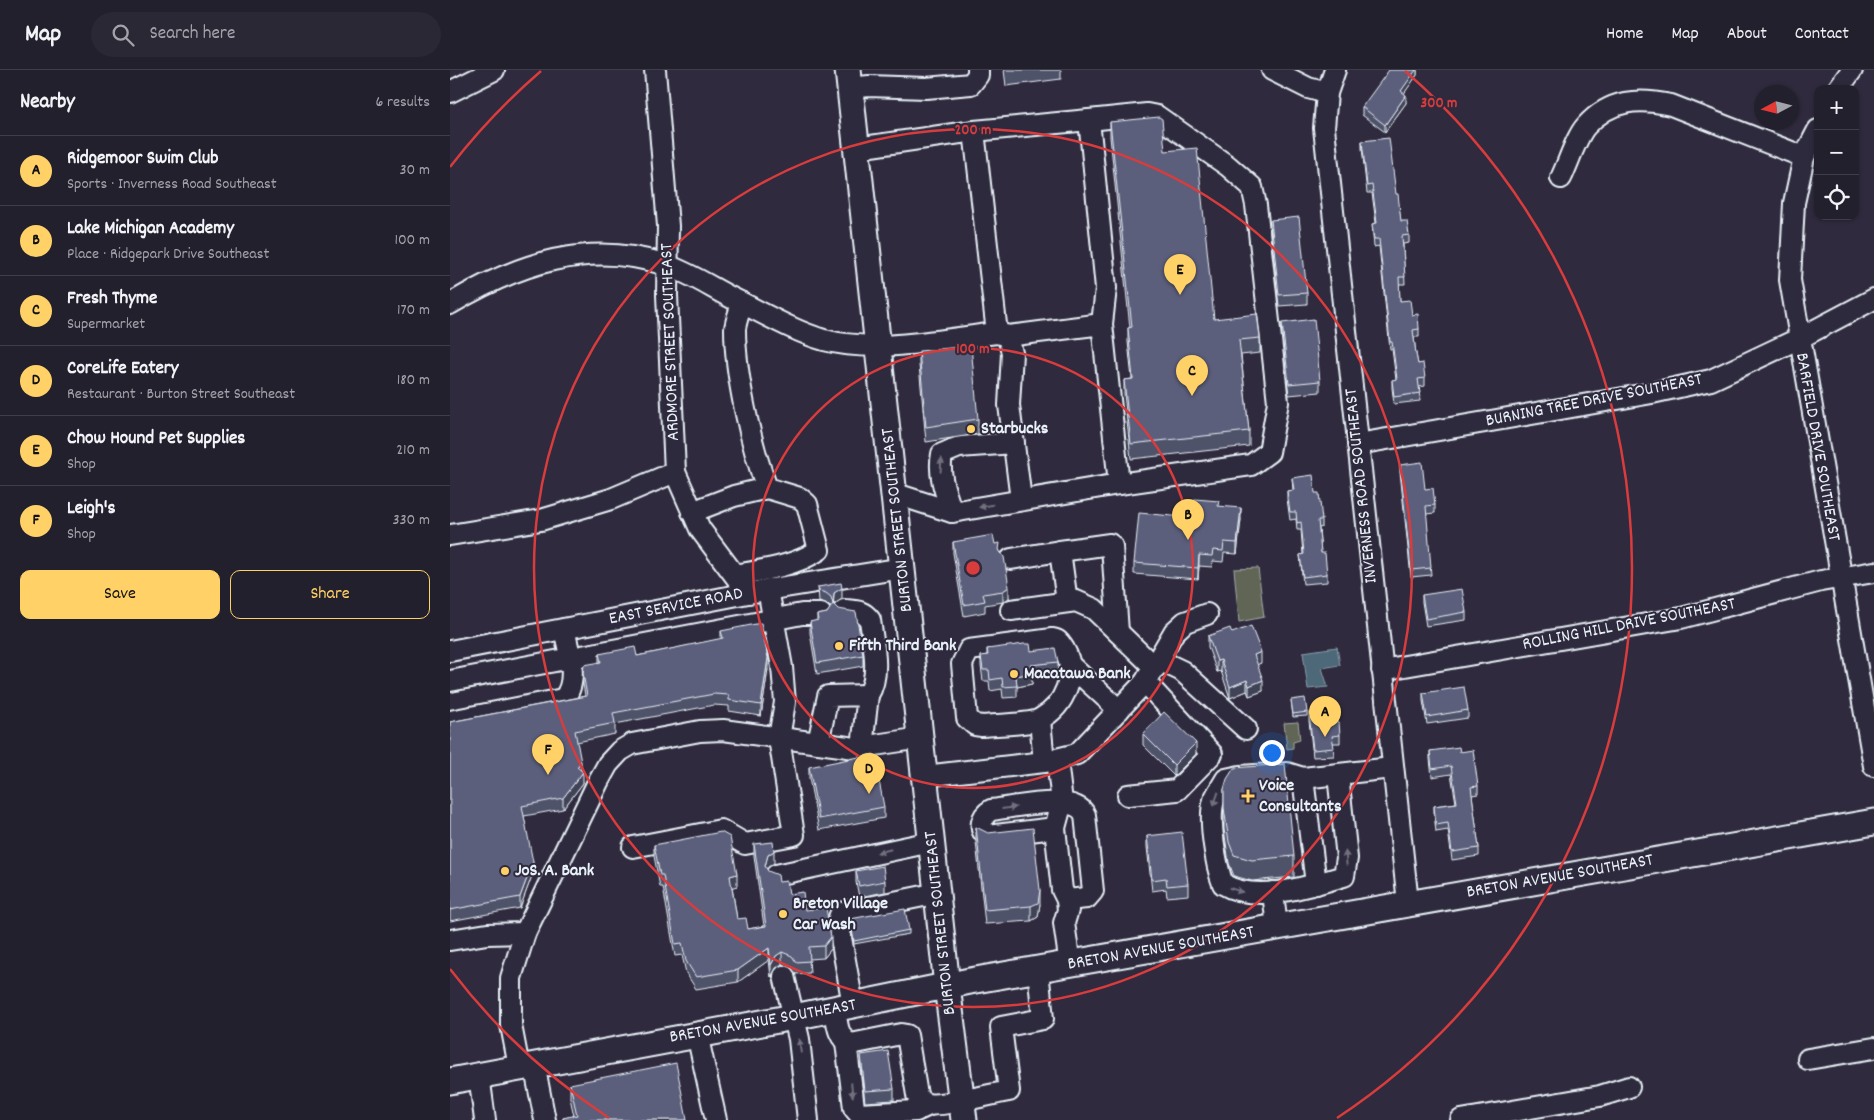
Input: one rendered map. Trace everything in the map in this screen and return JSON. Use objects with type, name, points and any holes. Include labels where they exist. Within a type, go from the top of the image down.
[{"type":"main road","name":"BURTON STREET SOUTHEAST","points":[[850,79],[896,494],[931,842],[963,1110]]},
{"type":"main road","name":"BRETON AVENUE SOUTHEAST","points":[[450,1081],[794,1017],[947,986],[1874,822]]},
{"type":"street","points":[[450,92],[494,70]]},
{"type":"street","name":"ARDMORE STREET SOUTHEAST","points":[[656,70],[668,226],[667,266],[675,472],[700,529],[748,592]]},
{"type":"street","points":[[850,79],[869,86],[934,79],[971,84],[978,75],[978,70]]},
{"type":"street","points":[[1272,70],[1308,88],[1327,93]]},
{"type":"street","name":"INVERNESS ROAD SOUTHEAST","points":[[1335,70],[1327,93],[1324,128],[1408,903]]},
{"type":"street","points":[[1841,85],[1852,70]]},
{"type":"street","points":[[1561,178],[1585,126],[1612,104],[1650,100],[1671,106],[1804,157]]},
{"type":"street","points":[[857,148],[974,131],[1147,114],[1157,116],[1228,166],[1252,187],[1256,205],[1278,402],[1269,452],[1251,466],[1120,484],[952,512],[896,494]]},
{"type":"street","points":[[1089,120],[1106,288],[1102,324],[1120,484]]},
{"type":"street","points":[[974,131],[1002,334],[1012,353],[1009,405],[1021,500]]},
{"type":"street","name":"BARFIELD DRIVE SOUTHEAST","points":[[1814,138],[1804,157],[1794,203],[1790,242],[1790,280],[1798,339],[1874,766]]},
{"type":"street","points":[[450,304],[507,273],[560,258],[579,255],[618,255],[667,266],[801,333],[854,345],[879,345],[1102,324]]},
{"type":"street","name":"BURNING TREE DRIVE SOUTHEAST","points":[[1358,444],[1652,393],[1702,382],[1798,339],[1874,299]]},
{"type":"street","points":[[742,302],[735,328],[744,402],[767,488]]},
{"type":"street","points":[[952,512],[941,476],[942,454],[959,447],[1015,450]]},
{"type":"street","points":[[450,535],[541,520],[611,499],[675,472]]},
{"type":"street","points":[[692,512],[734,496],[767,488],[800,498],[807,504],[819,550],[806,559],[790,564],[735,575]]},
{"type":"street","points":[[1011,559],[1110,544],[1112,546],[1118,632]]},
{"type":"street","points":[[1060,551],[1067,602]]},
{"type":"street","name":"EAST SERVICE ROAD","points":[[450,651],[748,592],[902,568]]},
{"type":"street","name":"ROLLING HILL DRIVE SOUTHEAST","points":[[1382,670],[1681,618],[1840,578],[1874,572]]},
{"type":"street","points":[[633,847],[721,830],[745,844],[794,835],[778,738],[785,702],[782,667],[768,589]]},
{"type":"street","points":[[1011,610],[1076,601],[1094,609],[1153,670],[1212,751],[1212,754],[1177,790],[1128,795]]},
{"type":"street","points":[[844,610],[858,611],[866,614],[870,620],[875,672],[874,686],[868,695],[862,747]]},
{"type":"street","points":[[450,681],[773,619],[802,614],[821,614]]},
{"type":"street","points":[[925,776],[1051,761],[1077,754],[1119,710],[1153,670],[1174,632],[1185,622],[1207,614]]},
{"type":"street","points":[[450,721],[563,699],[568,694],[571,685],[570,659],[564,629]]},
{"type":"street","points":[[1070,665],[1068,684],[1064,695],[1040,720],[982,726],[975,725],[967,718],[962,664],[969,650],[1052,639],[1060,643],[1070,665],[1119,710]]},
{"type":"street","points":[[1153,670],[1182,671],[1246,729]]},
{"type":"street","points":[[818,743],[828,696],[868,695]]},
{"type":"street","points":[[1040,720],[1062,802],[1055,828],[1062,890],[1068,905],[1064,924],[1076,963]]},
{"type":"street","points":[[545,1120],[511,1025],[510,978],[525,933],[598,782],[608,764],[620,751],[632,744],[700,731],[723,730],[862,747],[921,738]]},
{"type":"street","points":[[1338,775],[1347,870],[1344,876],[1316,884],[1273,892],[1245,893],[1223,884],[1219,874],[1213,823],[1214,800],[1226,779],[1287,773],[1303,778],[1392,768]]},
{"type":"street","points":[[1303,778],[1316,884]]},
{"type":"street","points":[[1055,828],[987,836],[983,832],[981,824],[984,816],[991,810],[1062,802],[1081,808],[1085,815],[1093,891],[1087,898],[1068,905]]},
{"type":"street","points":[[776,875],[931,842]]},
{"type":"street","points":[[1273,892],[1277,928]]},
{"type":"street","points":[[929,1105],[916,1111],[859,1114],[854,1108],[846,1042],[839,1031],[844,1007],[838,921],[840,915],[845,912],[938,893]]},
{"type":"street","points":[[450,940],[487,934],[525,933]]},
{"type":"street","points":[[846,1042],[851,1044],[901,1034],[907,1035],[916,1095],[920,1101],[929,1105],[963,1110],[1009,1091],[1001,1027],[1043,1019],[1038,970]]},
{"type":"street","points":[[784,976],[794,1017],[804,1076],[808,1120]]},
{"type":"street","points":[[697,1034],[716,1120]]},
{"type":"street","points":[[1808,1059],[1874,1048]]},
{"type":"street","points":[[479,1075],[489,1117]]},
{"type":"street","points":[[1461,1120],[1600,1096],[1629,1087]]},
{"type":"green space","points":[[1258,568],[1264,617],[1239,622],[1234,569]]},
{"type":"green space","points":[[1298,722],[1300,740],[1293,742],[1293,748],[1287,749],[1284,723]]},
{"type":"water","points":[[1337,647],[1340,665],[1322,668],[1328,687],[1308,689],[1303,652]]},
{"type":"building","points":[[1389,70],[1416,70],[1401,91],[1406,95],[1385,125],[1362,107]]},
{"type":"building","points":[[1159,117],[1162,119],[1165,151],[1197,148],[1214,319],[1257,314],[1260,338],[1239,340],[1249,431],[1131,444],[1124,380],[1133,379],[1128,328],[1132,327],[1110,122]]},
{"type":"building","points":[[1389,138],[1401,221],[1407,221],[1409,235],[1402,236],[1405,277],[1399,277],[1400,301],[1410,300],[1412,315],[1418,314],[1419,329],[1413,330],[1418,364],[1423,363],[1425,378],[1418,379],[1420,393],[1394,397],[1392,380],[1397,379],[1392,342],[1390,342],[1379,239],[1374,239],[1372,224],[1377,223],[1372,185],[1367,186],[1362,141]]},
{"type":"building","points":[[1299,217],[1307,293],[1279,295],[1271,220]]},
{"type":"building","points":[[1314,319],[1320,381],[1289,384],[1282,323]]},
{"type":"building","points":[[971,346],[978,419],[926,427],[919,351]]},
{"type":"building","points":[[1422,462],[1425,489],[1433,488],[1435,505],[1426,506],[1431,568],[1411,570],[1400,465]]},
{"type":"building","points":[[1313,475],[1315,493],[1319,493],[1322,520],[1318,520],[1321,553],[1325,553],[1327,574],[1303,577],[1300,555],[1304,554],[1301,522],[1297,523],[1296,512],[1290,512],[1287,491],[1294,490],[1292,478]]},
{"type":"building","points":[[1195,499],[1219,501],[1218,506],[1241,508],[1237,543],[1224,542],[1223,551],[1213,550],[1212,556],[1199,555],[1198,568],[1134,563],[1139,513],[1184,517],[1186,503],[1195,504]]},
{"type":"building","points":[[993,535],[995,544],[1000,543],[999,550],[1004,557],[1009,587],[1003,591],[983,594],[985,601],[964,605],[953,542]]},
{"type":"building","points":[[841,583],[842,588],[834,593],[833,604],[831,597],[819,591],[818,587]]},
{"type":"building","points":[[1462,589],[1466,612],[1426,619],[1422,595]]},
{"type":"building","points":[[833,604],[838,609],[856,612],[863,655],[817,663],[810,622],[818,620],[817,615],[827,613]]},
{"type":"building","points":[[761,623],[768,658],[761,705],[729,700],[729,695],[714,694],[613,713],[615,723],[575,731],[581,762],[577,767],[583,772],[563,798],[522,806],[533,862],[520,897],[450,910],[450,722],[587,696],[583,673],[584,665],[601,662],[599,654],[635,647],[637,656],[723,638],[721,631]]},
{"type":"building","points":[[1251,626],[1261,652],[1254,655],[1263,680],[1249,686],[1247,680],[1230,687],[1221,660],[1217,661],[1208,636],[1230,628],[1232,633]]},
{"type":"building","points":[[1030,644],[1031,651],[1055,648],[1058,662],[1031,665],[1032,673],[1016,676],[1017,686],[1003,687],[1002,678],[990,680],[989,670],[983,670],[981,656],[988,655],[987,649]]},
{"type":"building","points":[[1464,687],[1468,710],[1427,717],[1423,693]]},
{"type":"building","points":[[1305,698],[1307,712],[1293,714],[1291,700]]},
{"type":"building","points":[[1329,711],[1330,723],[1339,722],[1340,735],[1332,736],[1334,748],[1313,750],[1309,713]]},
{"type":"building","points":[[1164,712],[1196,743],[1174,765],[1143,734]]},
{"type":"building","points":[[1459,747],[1460,752],[1473,750],[1478,786],[1471,787],[1479,848],[1452,852],[1448,823],[1436,825],[1434,806],[1457,803],[1451,766],[1432,769],[1430,751]]},
{"type":"building","points":[[874,754],[884,807],[819,819],[809,767]]},
{"type":"building","points":[[1285,764],[1294,856],[1252,860],[1234,855],[1229,842],[1224,808],[1224,789],[1227,779],[1234,768]]},
{"type":"building","points":[[976,827],[988,833],[1033,828],[1040,890],[1038,903],[1031,906],[985,910]]},
{"type":"building","points":[[721,832],[730,837],[737,874],[730,876],[737,919],[746,918],[748,929],[766,926],[754,844],[773,842],[774,851],[768,855],[765,866],[768,871],[778,875],[779,882],[787,881],[789,894],[803,892],[805,910],[826,908],[831,937],[824,946],[809,947],[810,961],[796,962],[792,956],[782,952],[776,956],[771,965],[769,948],[738,970],[696,977],[686,961],[682,943],[675,944],[663,875],[660,875],[654,845]]},
{"type":"building","points":[[1182,832],[1188,884],[1167,886],[1166,878],[1152,880],[1147,836]]},
{"type":"building","points":[[883,866],[885,881],[859,886],[856,871]]},
{"type":"building","points":[[905,909],[909,930],[854,941],[850,919]]},
{"type":"building","points":[[888,1051],[894,1089],[865,1091],[861,1055]]},
{"type":"building","points":[[676,1063],[687,1120],[563,1120],[563,1118],[577,1115],[570,1084]]},
{"type":"place","name":"Chow Hound Pet Supplies","points":[[1180,295]]},
{"type":"place","name":"Fresh Thyme","points":[[1192,396]]},
{"type":"place","name":"Starbucks","points":[[971,429]]},
{"type":"place","name":"Lake Michigan Academy","points":[[1188,540]]},
{"type":"place","name":"Fifth Third Bank","points":[[839,646]]},
{"type":"place","name":"Macatawa Bank","points":[[1014,674]]},
{"type":"place","name":"Ridgemoor Swim Club","points":[[1325,737]]},
{"type":"place","name":"Leigh's","points":[[548,775]]},
{"type":"place","name":"CoreLife Eatery","points":[[869,794]]},
{"type":"place","name":"Voice Consultants","points":[[1248,796]]},
{"type":"place","name":"JoS. A. Bank","points":[[505,871]]},
{"type":"place","name":"Breton Village Car Wash","points":[[783,914]]}]
